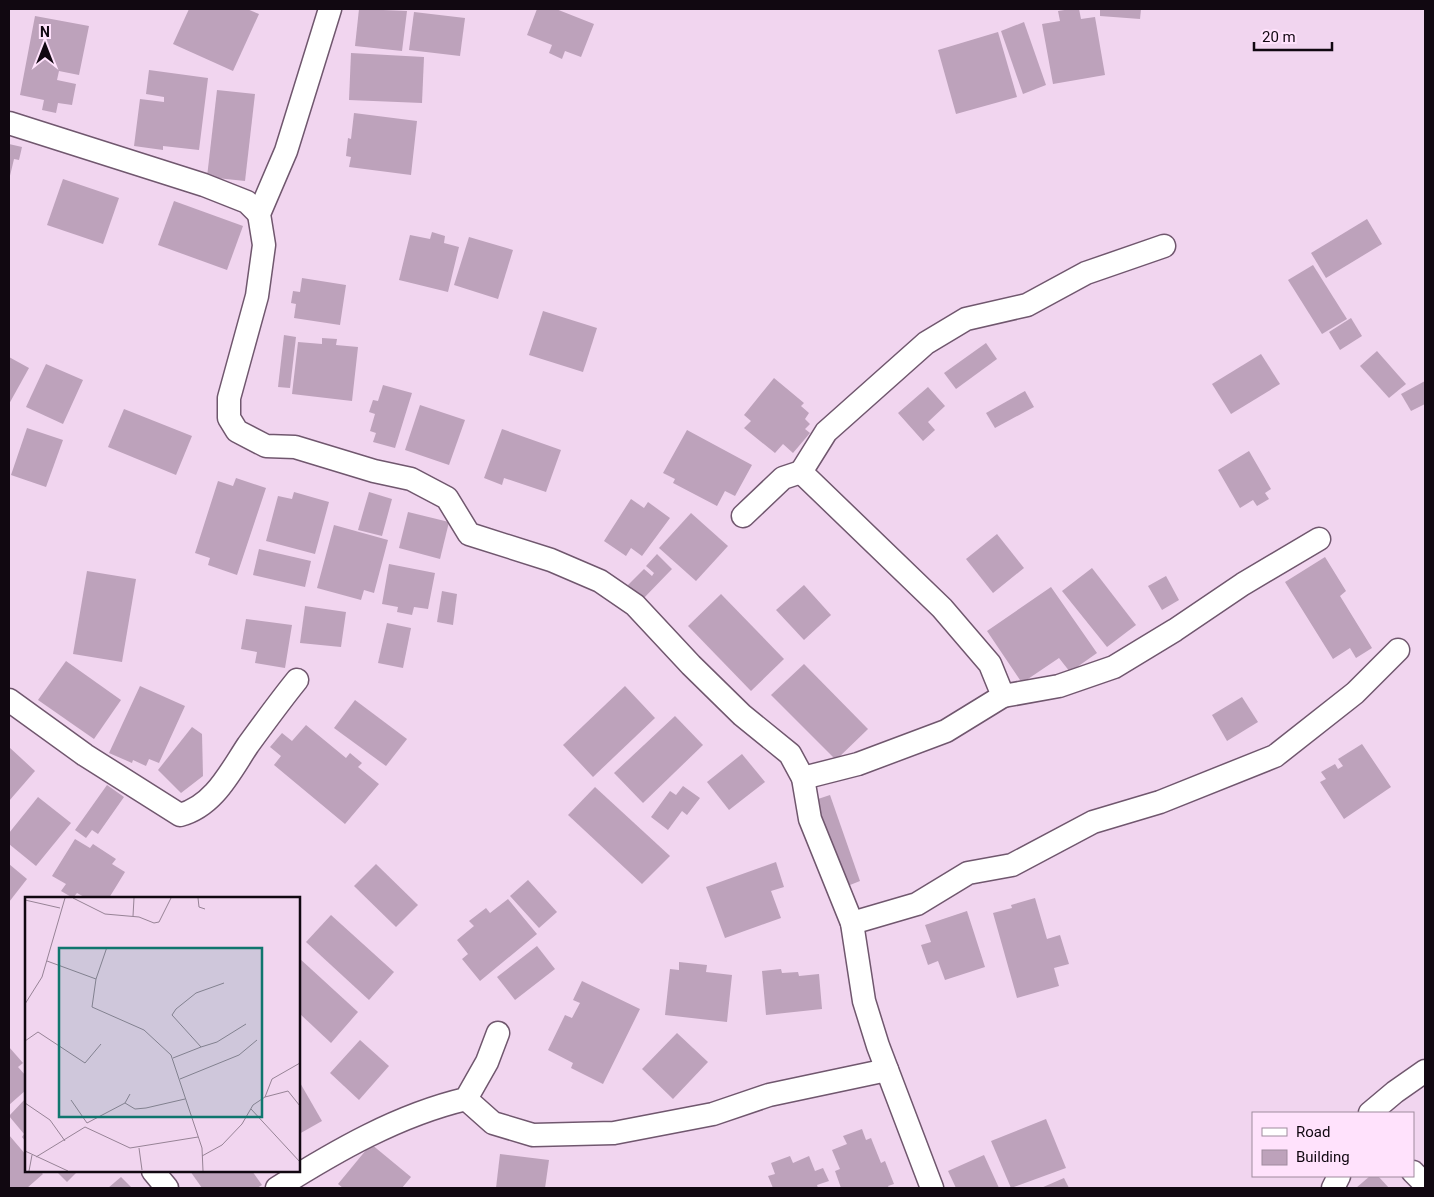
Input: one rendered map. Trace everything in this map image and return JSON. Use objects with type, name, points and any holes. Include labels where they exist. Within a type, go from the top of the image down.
[{"type":"street","points":[[330,9],[286,151],[259,214],[264,245],[257,296],[229,398],[229,418],[237,432],[266,446],[295,447],[374,471],[410,479],[447,498],[469,534],[551,560],[600,581],[635,605],[691,665],[742,715],[790,754],[803,778],[810,819],[852,923],[864,1001],[887,1070],[932,1188]]},
{"type":"street","points":[[9,123],[204,184],[247,202],[259,214]]},
{"type":"street","points":[[743,516],[783,478],[801,472],[826,432],[926,343],[966,319],[1027,305],[1086,273],[1164,246]]},
{"type":"street","points":[[801,472],[942,608],[990,664],[1003,696]]},
{"type":"street","points":[[803,778],[858,764],[946,731],[1003,696],[1059,686],[1114,667],[1175,630],[1242,584],[1319,539]]},
{"type":"street","points":[[852,923],[917,904],[968,873],[1012,865],[1093,822],[1160,802],[1275,756],[1355,693],[1398,650]]},
{"type":"street","points":[[9,700],[85,755],[180,815],[194,811],[226,781],[246,749],[296,680]]},
{"type":"street","points":[[277,1188],[336,1151],[430,1108],[466,1099],[487,1062],[498,1033]]},
{"type":"street","points":[[466,1099],[493,1123],[533,1135],[614,1133],[713,1114],[769,1095],[887,1070]]},
{"type":"street","points":[[1371,1112],[1395,1092],[1425,1072]]},
{"type":"street","points":[[154,1172],[167,1188]]},
{"type":"street","points":[[1414,1173],[1425,1184]]},
{"type":"building","points":[[189,9],[247,9],[259,14],[233,71],[173,44]]},
{"type":"building","points":[[359,9],[407,11],[402,51],[355,46]]},
{"type":"building","points":[[537,9],[556,9],[594,24],[581,57],[565,51],[562,59],[549,53],[552,45],[527,35]]},
{"type":"building","points":[[1079,9],[1081,19],[1095,17],[1105,75],[1053,84],[1042,24],[1060,21],[1058,11]]},
{"type":"building","points":[[1100,9],[1141,9],[1140,19],[1100,16]]},
{"type":"building","points":[[414,12],[465,18],[460,56],[409,50]]},
{"type":"building","points":[[35,16],[89,26],[79,75],[59,71],[57,80],[76,84],[72,105],[58,103],[56,113],[42,110],[44,100],[20,95]]},
{"type":"building","points":[[1024,22],[1046,85],[1023,94],[1001,31]]},
{"type":"building","points":[[998,32],[1017,97],[956,114],[938,50]]},
{"type":"building","points":[[351,53],[424,57],[422,103],[349,100]]},
{"type":"building","points":[[149,70],[208,78],[199,150],[163,146],[163,150],[134,146],[140,99],[164,102],[164,97],[146,94]]},
{"type":"building","points":[[217,90],[255,94],[245,181],[207,177]]},
{"type":"building","points":[[354,113],[417,121],[411,175],[349,167],[351,157],[346,156],[348,138],[351,139]]},
{"type":"building","points":[[9,144],[22,147],[19,160],[14,159],[9,180]]},
{"type":"building","points":[[63,179],[119,198],[103,244],[47,225]]},
{"type":"building","points":[[174,201],[243,226],[227,270],[158,245]]},
{"type":"building","points":[[1367,219],[1382,244],[1326,278],[1311,253]]},
{"type":"building","points":[[432,232],[445,236],[444,243],[459,247],[448,292],[399,280],[410,235],[430,239]]},
{"type":"building","points":[[469,237],[513,250],[498,299],[454,285]]},
{"type":"building","points":[[1313,265],[1347,319],[1322,334],[1288,280]]},
{"type":"building","points":[[302,278],[346,285],[340,325],[294,318],[296,304],[291,303],[293,291],[300,292]]},
{"type":"building","points":[[543,311],[597,328],[583,372],[529,355]]},
{"type":"building","points":[[1351,318],[1362,336],[1340,350],[1329,332]]},
{"type":"building","points":[[284,335],[296,337],[290,388],[278,387]]},
{"type":"building","points":[[322,338],[337,339],[336,345],[358,347],[352,401],[292,394],[298,342],[322,344]]},
{"type":"building","points":[[986,343],[997,359],[956,389],[944,373]]},
{"type":"building","points":[[1377,351],[1406,384],[1389,398],[1360,366]]},
{"type":"building","points":[[1261,354],[1280,384],[1231,414],[1212,384]]},
{"type":"building","points":[[9,357],[29,368],[9,404]]},
{"type":"building","points":[[46,364],[83,380],[63,424],[26,407]]},
{"type":"building","points":[[774,378],[804,403],[801,406],[809,413],[805,419],[810,424],[805,429],[810,433],[793,453],[783,444],[775,453],[744,428],[751,421],[744,415]]},
{"type":"building","points":[[1425,381],[1425,404],[1411,411],[1401,394]]},
{"type":"building","points":[[383,385],[412,393],[395,448],[373,442],[376,433],[370,431],[375,414],[369,412],[373,400],[378,401]]},
{"type":"building","points":[[928,387],[945,406],[928,422],[935,430],[923,441],[898,413]]},
{"type":"building","points":[[1025,391],[1034,407],[995,428],[986,413]]},
{"type":"building","points":[[420,405],[465,420],[449,465],[405,450]]},
{"type":"building","points":[[124,409],[192,436],[176,475],[108,447]]},
{"type":"building","points":[[27,428],[63,440],[46,487],[11,475]]},
{"type":"building","points":[[502,429],[561,450],[546,492],[504,478],[502,485],[484,478]]},
{"type":"building","points":[[687,430],[752,465],[735,496],[725,491],[717,506],[673,483],[675,479],[663,473]]},
{"type":"building","points":[[1249,451],[1271,489],[1265,493],[1269,499],[1257,506],[1253,500],[1240,508],[1218,470]]},
{"type":"building","points":[[236,478],[266,488],[237,575],[208,565],[210,558],[195,553],[218,481],[233,486]]},
{"type":"building","points":[[294,492],[329,502],[315,554],[266,541],[278,496],[292,499]]},
{"type":"building","points":[[369,492],[392,499],[382,536],[358,530]]},
{"type":"building","points":[[631,499],[644,508],[648,502],[670,518],[642,556],[631,548],[626,556],[604,541]]},
{"type":"building","points":[[408,512],[449,522],[440,559],[399,548]]},
{"type":"building","points":[[691,513],[728,546],[696,581],[659,548]]},
{"type":"building","points":[[334,525],[388,540],[374,593],[364,590],[361,600],[317,588]]},
{"type":"building","points":[[997,534],[1024,568],[993,593],[966,559]]},
{"type":"building","points":[[259,549],[311,561],[305,587],[253,575]]},
{"type":"building","points":[[657,554],[672,569],[641,601],[626,587],[644,569],[652,576],[654,573],[646,566]]},
{"type":"building","points":[[1325,557],[1346,591],[1340,596],[1372,648],[1356,658],[1350,648],[1333,659],[1285,582]]},
{"type":"building","points":[[389,564],[435,573],[428,609],[414,607],[412,615],[397,612],[398,607],[382,604]]},
{"type":"building","points":[[1092,568],[1136,625],[1107,647],[1062,591]]},
{"type":"building","points":[[87,571],[136,579],[122,662],[73,654]]},
{"type":"building","points":[[1166,576],[1179,600],[1162,610],[1148,586]]},
{"type":"building","points":[[804,585],[831,615],[804,640],[776,610]]},
{"type":"building","points":[[1051,587],[1097,653],[1070,672],[1059,658],[1022,683],[987,631]]},
{"type":"building","points":[[442,591],[457,594],[453,625],[437,622]]},
{"type":"building","points":[[721,594],[784,659],[751,691],[688,626]]},
{"type":"building","points":[[305,606],[346,612],[341,647],[300,643]]},
{"type":"building","points":[[246,619],[292,625],[285,668],[255,663],[257,652],[241,649]]},
{"type":"building","points":[[387,623],[411,628],[403,668],[378,663]]},
{"type":"building","points":[[66,661],[121,700],[94,739],[38,700]]},
{"type":"building","points":[[804,664],[868,729],[836,760],[771,695]]},
{"type":"building","points":[[140,686],[185,706],[159,763],[149,759],[146,766],[133,760],[132,763],[109,753]]},
{"type":"building","points":[[625,686],[655,718],[593,777],[563,745]]},
{"type":"building","points":[[1242,697],[1258,722],[1227,741],[1212,715]]},
{"type":"building","points":[[355,700],[407,739],[386,766],[334,728]]},
{"type":"building","points":[[675,716],[703,745],[643,803],[614,773]]},
{"type":"building","points":[[306,725],[346,758],[350,753],[362,763],[358,767],[379,784],[345,824],[274,765],[281,756],[270,747],[282,733],[292,741]]},
{"type":"building","points":[[192,727],[202,734],[203,776],[181,793],[158,770]]},
{"type":"building","points":[[1362,744],[1391,787],[1344,819],[1320,782],[1326,779],[1321,772],[1335,764],[1338,769],[1343,766],[1338,759]]},
{"type":"building","points":[[9,747],[35,771],[9,801]]},
{"type":"building","points":[[742,754],[765,782],[729,810],[707,782]]},
{"type":"building","points":[[107,785],[124,797],[98,834],[92,830],[86,838],[75,830]]},
{"type":"building","points":[[683,786],[700,798],[687,815],[682,811],[668,830],[651,817],[670,791],[676,795]]},
{"type":"building","points":[[595,787],[670,856],[642,884],[568,815]]},
{"type":"building","points":[[830,795],[860,881],[845,887],[815,800]]},
{"type":"building","points":[[38,797],[71,823],[36,866],[9,844],[9,833]]},
{"type":"building","points":[[75,839],[90,848],[93,844],[116,859],[112,864],[125,872],[110,897],[84,897],[77,893],[71,897],[61,891],[66,884],[52,876]]},
{"type":"building","points":[[776,862],[784,887],[771,891],[781,918],[725,938],[706,887]]},
{"type":"building","points":[[9,864],[27,879],[9,902]]},
{"type":"building","points":[[376,864],[418,905],[396,927],[354,886]]},
{"type":"building","points":[[528,880],[557,912],[539,928],[510,896]]},
{"type":"building","points":[[1035,898],[1047,939],[1060,935],[1069,964],[1054,968],[1059,986],[1017,998],[993,913],[1012,908],[1011,905]]},
{"type":"building","points":[[508,899],[537,934],[480,981],[462,959],[468,954],[457,940],[474,926],[469,921],[486,908],[490,913]]},
{"type":"building","points":[[967,911],[985,967],[945,980],[938,961],[928,965],[921,945],[931,942],[925,925]]},
{"type":"building","points":[[331,915],[394,972],[369,1000],[306,942]]},
{"type":"building","points":[[537,946],[555,969],[515,1000],[497,977]]},
{"type":"building","points":[[300,959],[358,1012],[331,1043],[300,1014]]},
{"type":"building","points":[[679,962],[707,965],[706,972],[732,975],[727,1022],[665,1015],[670,969],[679,970]]},
{"type":"building","points":[[781,969],[782,973],[798,972],[799,976],[819,974],[822,1009],[766,1015],[762,971]]},
{"type":"building","points":[[582,981],[640,1009],[603,1084],[571,1068],[573,1063],[548,1050],[565,1015],[572,1018],[580,1003],[573,1000]]},
{"type":"building","points":[[677,1033],[708,1062],[673,1099],[642,1069]]},
{"type":"building","points":[[360,1040],[389,1066],[359,1100],[330,1073]]},
{"type":"building","points":[[9,1047],[23,1063],[18,1067],[25,1075],[25,1091],[9,1105]]},
{"type":"building","points":[[300,1083],[322,1121],[300,1133]]},
{"type":"building","points":[[25,1099],[25,1141],[22,1137],[24,1134],[9,1116]]},
{"type":"building","points":[[1046,1119],[1066,1168],[1011,1188],[991,1141]]},
{"type":"building","points":[[862,1129],[866,1140],[871,1138],[881,1163],[885,1161],[894,1184],[888,1186],[889,1188],[841,1188],[835,1171],[840,1169],[832,1150],[847,1144],[843,1136]]},
{"type":"building","points":[[9,1135],[25,1154],[25,1172],[41,1172],[43,1174],[27,1188],[9,1188]]},
{"type":"building","points":[[371,1144],[411,1177],[402,1188],[343,1188],[338,1184]]},
{"type":"building","points":[[500,1154],[549,1160],[545,1188],[496,1188]]},
{"type":"building","points":[[984,1155],[999,1188],[956,1188],[948,1171]]},
{"type":"building","points":[[790,1156],[793,1163],[809,1156],[815,1171],[823,1168],[829,1181],[817,1185],[818,1188],[773,1188],[768,1176],[775,1174],[771,1163]]},
{"type":"building","points":[[57,1172],[77,1172],[67,1182]]},
{"type":"building","points":[[191,1172],[253,1172],[262,1185],[257,1188],[202,1188]]},
{"type":"building","points":[[121,1177],[132,1188],[108,1188]]},
{"type":"building","points":[[1369,1177],[1379,1177],[1389,1188],[1356,1188]]},
{"type":"building","points":[[1064,1178],[1069,1188],[1041,1188]]}]
